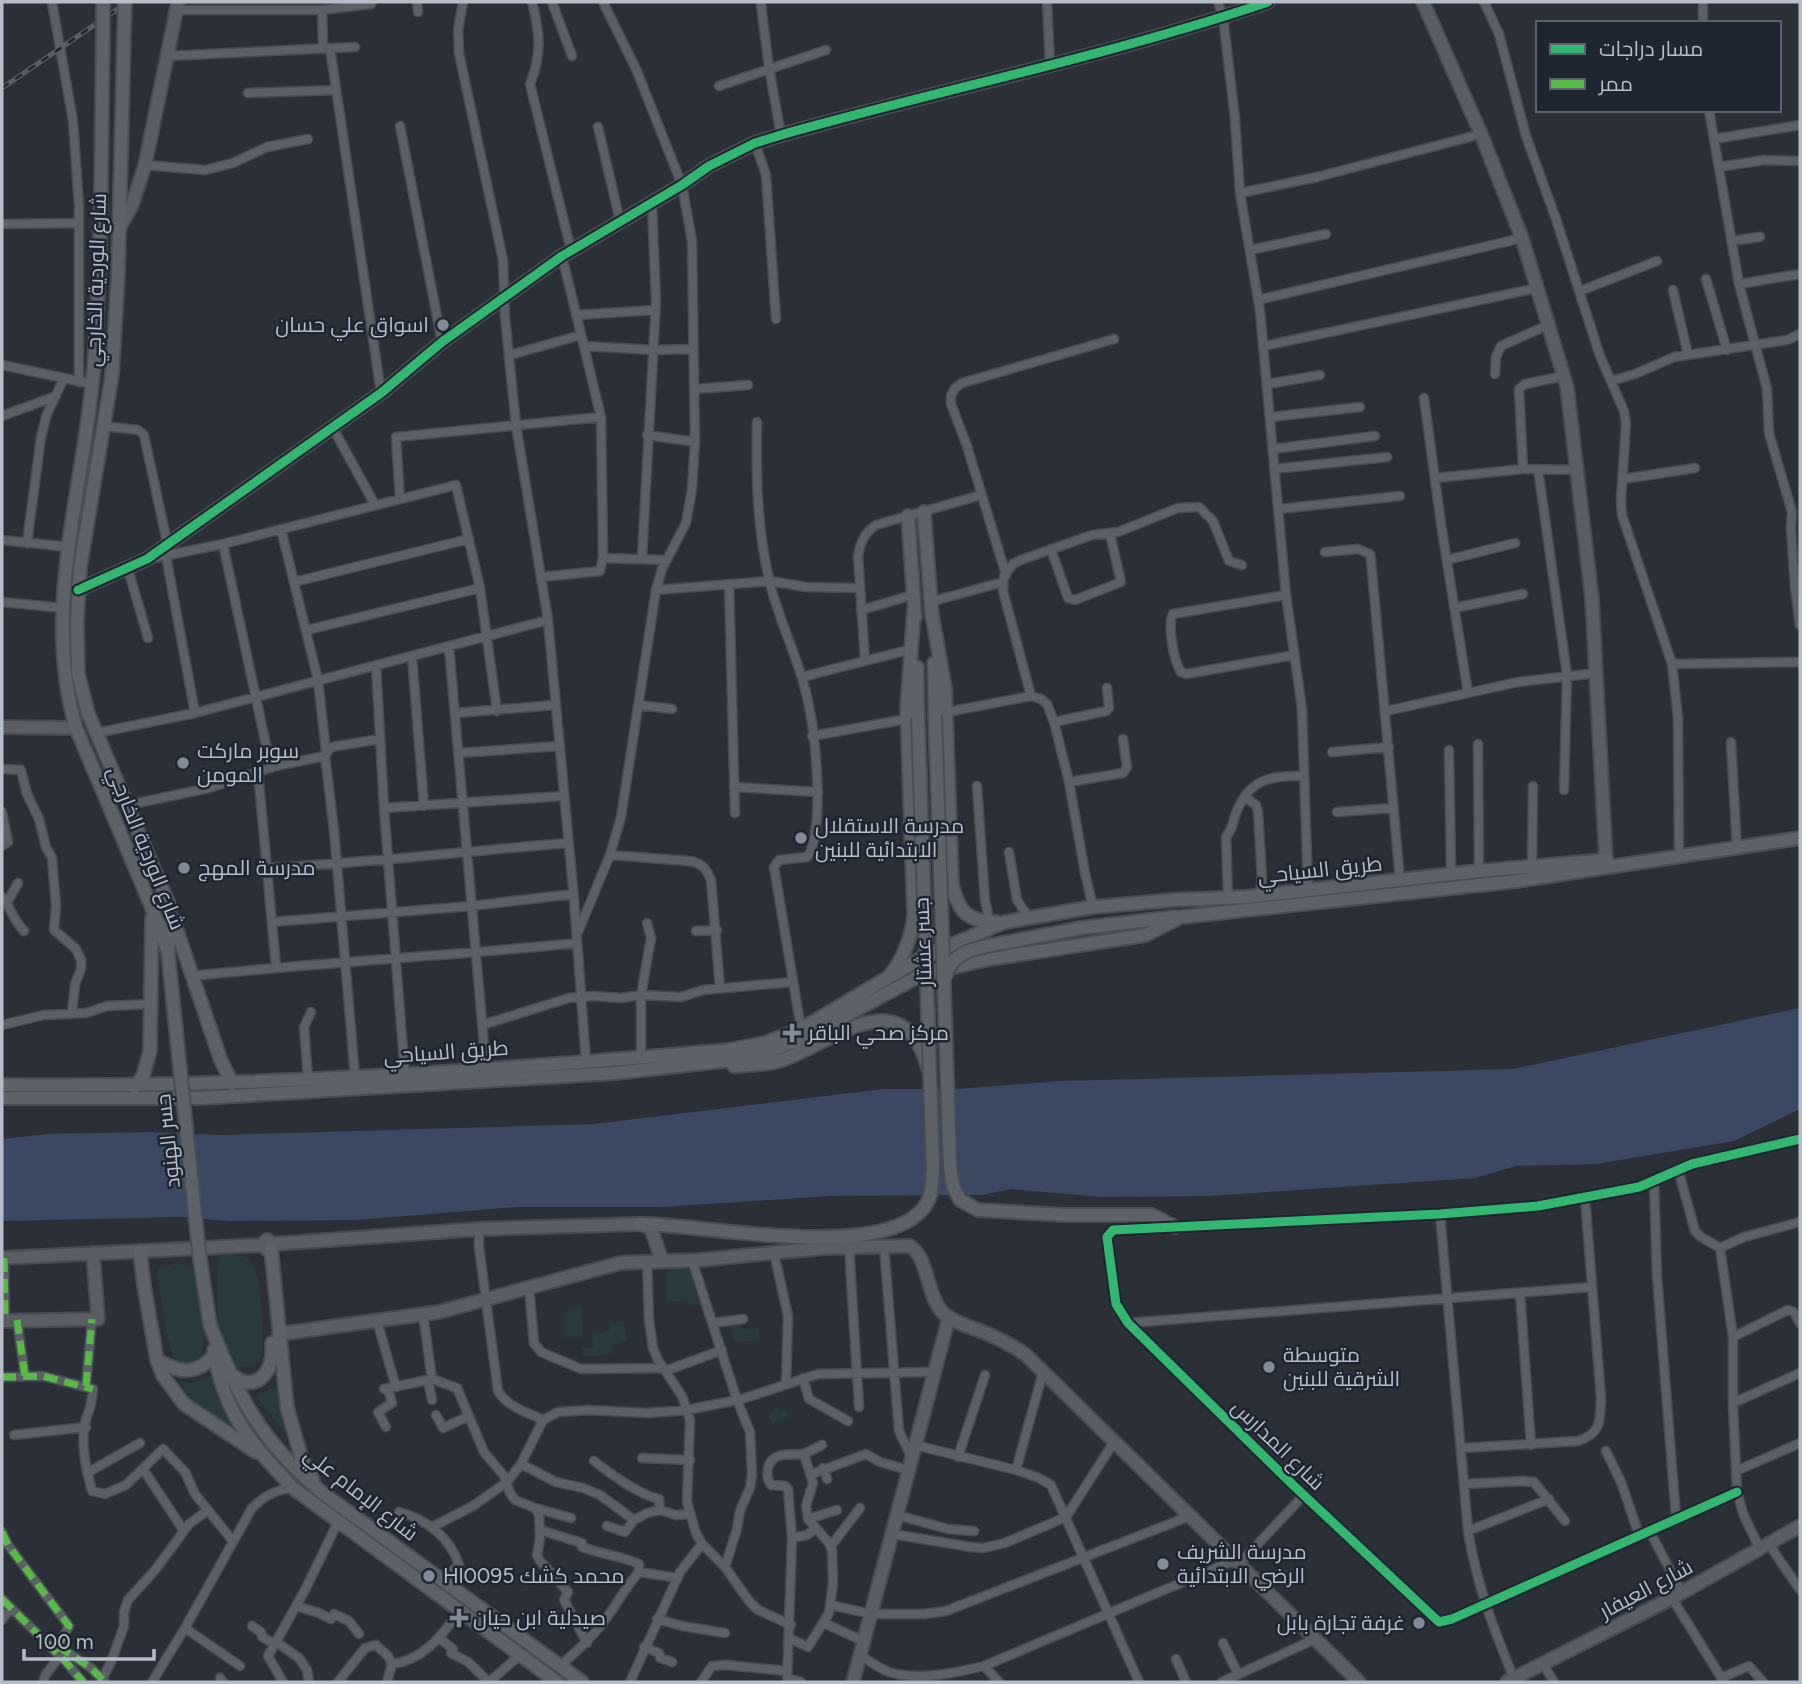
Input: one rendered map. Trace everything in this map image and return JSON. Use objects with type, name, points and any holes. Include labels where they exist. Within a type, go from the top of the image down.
[{"type":"main road","name":"شارع الوردية الخارجي","points":[[103,2],[94,368],[85,383],[88,410],[63,608],[65,680],[76,728],[147,895],[168,953]]},
{"type":"main road","name":"شارع الوردية الخارجي","points":[[125,2],[112,375],[82,549],[78,590],[78,674],[96,733],[165,896],[170,923],[168,953]]},
{"type":"main road","points":[[94,368],[96,380],[100,383],[112,375]]},
{"type":"main road","points":[[88,410],[98,405],[104,423]]},
{"type":"main road","points":[[924,512],[952,884],[956,903],[964,913],[990,924]]},
{"type":"main road","points":[[908,516],[914,609],[913,719]]},
{"type":"main road","points":[[877,986],[901,961],[908,946],[914,916],[914,609]]},
{"type":"main road","name":"جسر عشتار","points":[[941,714],[944,998],[950,1167],[957,1195],[965,1204],[991,1212],[1152,1215],[1175,1227]]},
{"type":"main road","name":"جسر عشتار","points":[[640,1224],[774,1237],[800,1238],[863,1233],[908,1220],[920,1211],[929,1198],[933,1167],[931,1088],[913,719]]},
{"type":"main road","name":"طريق السياحي","points":[[1741,848],[1800,831]]},
{"type":"main road","name":"طريق السياحي","points":[[27,1092],[405,1076],[486,1068],[586,1068],[615,1073],[709,1063],[760,1054],[804,1038],[921,975],[1054,948],[1146,935],[1172,920],[1189,915],[1483,886],[1800,838]]},
{"type":"main road","name":"طريق السياحي","points":[[4,1092],[201,1098],[586,1068],[641,1058],[750,1047],[801,1029],[923,957],[990,924],[1093,906],[1260,896],[1479,871],[1606,860],[1655,861]]},
{"type":"main road","points":[[147,895],[165,896]]},
{"type":"main road","points":[[135,1087],[144,1076],[148,1064],[152,908],[165,896]]},
{"type":"main road","points":[[165,896],[220,1058],[232,1084]]},
{"type":"main road","points":[[944,998],[947,972],[964,952],[1081,928],[1189,915]]},
{"type":"main road","name":"جسر الهنود","points":[[168,953],[199,1252],[210,1325]]},
{"type":"main road","points":[[615,1073],[765,1064],[781,1060],[865,1023],[886,1022],[899,1026],[918,1044],[925,1057],[931,1088]]},
{"type":"main road","points":[[267,1247],[286,1407],[302,1460],[324,1493],[317,1507]]},
{"type":"main road","points":[[228,1371],[243,1382],[254,1381],[267,1373],[271,1365],[274,1355],[267,1247]]},
{"type":"main road","points":[[144,1251],[144,1286],[157,1360],[168,1384],[184,1404],[265,1458]]},
{"type":"main road","name":"شارع الإمام علي","points":[[210,1325],[224,1392],[235,1418],[265,1458],[293,1488],[557,1682]]},
{"type":"main road","name":"شارع الإمام علي","points":[[210,1325],[247,1410],[297,1471],[582,1682]]},
{"type":"main road","points":[[157,1360],[179,1371],[189,1372],[200,1369],[215,1354]]},
{"type":"street","points":[[2,365],[85,383],[73,121],[52,2]]},
{"type":"street","points":[[417,2],[418,12]]},
{"type":"street","points":[[463,2],[458,30],[459,53],[502,252],[516,425],[548,620],[586,1068]]},
{"type":"street","points":[[532,2],[537,29],[538,67],[530,84],[567,253],[576,315],[601,417],[603,558],[600,571],[542,577]]},
{"type":"street","points":[[552,2],[572,57]]},
{"type":"street","points":[[577,939],[610,855],[621,817],[656,590],[667,560],[686,523],[692,489],[695,442],[692,241],[682,185],[636,69],[603,2]]},
{"type":"street","points":[[1047,2],[1051,65]]},
{"type":"street","points":[[1219,2],[1235,119],[1240,193],[1264,346],[1286,595],[1302,709],[1308,891]]},
{"type":"street","points":[[78,590],[146,559],[334,428],[442,342],[567,253],[709,166],[755,143],[1051,65],[1268,2]]},
{"type":"street","points":[[1423,2],[1481,134],[1522,237],[1567,387],[1589,571],[1606,860]]},
{"type":"street","points":[[1484,2],[1499,34],[1526,136],[1600,356],[1624,411],[1626,424],[1620,499],[1626,528],[1672,664],[1678,718],[1679,858]]},
{"type":"street","points":[[1703,2],[1703,21]]},
{"type":"street","points":[[118,231],[132,205],[145,165],[176,6],[322,10],[371,4]]},
{"type":"street","points":[[761,5],[781,135]]},
{"type":"street","points":[[322,10],[381,393]]},
{"type":"street","points":[[168,56],[355,47]]},
{"type":"street","points":[[719,86],[827,50]]},
{"type":"street","points":[[248,93],[335,90]]},
{"type":"street","points":[[1709,112],[1739,284],[1767,389],[1769,433],[1796,512],[1791,528],[1800,625]]},
{"type":"street","points":[[1714,139],[1800,125]]},
{"type":"street","points":[[400,126],[442,342]]},
{"type":"street","points":[[598,127],[620,221]]},
{"type":"street","points":[[1240,193],[1317,177],[1481,134]]},
{"type":"street","points":[[145,165],[205,170],[233,163],[267,147],[308,139]]},
{"type":"street","points":[[755,143],[766,175],[776,319]]},
{"type":"street","points":[[1719,167],[1764,160],[1800,161]]},
{"type":"street","points":[[642,558],[647,435],[654,351],[652,203]]},
{"type":"street","points":[[2,224],[79,223]]},
{"type":"street","points":[[1250,250],[1326,234]]},
{"type":"street","points":[[1258,300],[1522,237]]},
{"type":"street","points":[[1731,242],[1760,237]]},
{"type":"street","points":[[1580,291],[1657,261]]},
{"type":"street","points":[[1739,284],[1800,274]]},
{"type":"street","points":[[1706,279],[1727,350]]},
{"type":"street","points":[[1264,346],[1537,288]]},
{"type":"street","points":[[1673,290],[1688,355]]},
{"type":"street","points":[[576,315],[655,310]]},
{"type":"street","points":[[1494,374],[1496,356],[1501,346],[1548,325]]},
{"type":"street","points":[[1611,381],[1674,358],[1787,340],[1800,334]]},
{"type":"street","points":[[510,355],[581,335]]},
{"type":"street","points":[[1031,696],[1005,600],[1004,579],[967,446],[951,404],[951,396],[955,388],[962,383],[1114,339]]},
{"type":"street","points":[[584,346],[654,351],[693,349]]},
{"type":"street","points":[[1268,384],[1320,375]]},
{"type":"street","points":[[1523,469],[1518,389],[1525,384],[1564,376]]},
{"type":"street","points":[[27,543],[41,437],[47,414],[64,379]]},
{"type":"street","points":[[694,389],[748,385]]},
{"type":"street","points":[[2,416],[56,396]]},
{"type":"street","points":[[1424,398],[1468,693]]},
{"type":"street","points":[[1271,417],[1360,407]]},
{"type":"street","points":[[400,499],[396,437],[601,417]]},
{"type":"street","points":[[757,422],[757,500],[770,582],[802,677],[818,792],[817,816],[810,853],[807,857],[779,860],[774,867],[801,1029]]},
{"type":"street","points":[[104,423],[138,430],[144,435],[167,542]]},
{"type":"street","points":[[334,428],[375,506]]},
{"type":"street","points":[[647,435],[695,442]]},
{"type":"street","points":[[1273,449],[1375,436]]},
{"type":"street","points":[[1274,469],[1387,457]]},
{"type":"street","points":[[1622,479],[1695,468]]},
{"type":"street","points":[[1435,478],[1523,469],[1577,470]]},
{"type":"street","points":[[1538,469],[1559,603],[1567,675],[1564,790]]},
{"type":"street","points":[[146,559],[223,544],[456,485],[480,588],[497,711]]},
{"type":"street","points":[[865,660],[859,588],[859,546],[864,536],[876,525],[981,495]]},
{"type":"street","points":[[1279,509],[1400,496]]},
{"type":"street","points":[[931,605],[1004,579],[1013,564],[1051,549],[1091,535],[1110,534],[1178,508],[1199,507],[1213,521],[1228,561],[1241,565]]},
{"type":"street","points":[[281,529],[318,680],[355,1077]]},
{"type":"street","points":[[1051,549],[1067,596],[1070,600],[1075,600],[1121,582],[1110,534]]},
{"type":"street","points":[[294,582],[469,539]]},
{"type":"street","points":[[2,540],[69,547]]},
{"type":"street","points":[[1447,560],[1515,543]]},
{"type":"street","points":[[223,544],[271,768]]},
{"type":"street","points":[[1325,552],[1358,550],[1370,554],[1400,880]]},
{"type":"street","points":[[166,556],[195,713]]},
{"type":"street","points":[[603,558],[667,560]]},
{"type":"street","points":[[128,569],[148,638]]},
{"type":"street","points":[[656,590],[770,582],[806,587],[859,588]]},
{"type":"street","points":[[730,583],[735,813]]},
{"type":"street","points":[[307,630],[480,588]]},
{"type":"street","points":[[1454,607],[1523,594]]},
{"type":"street","points":[[861,610],[913,595]]},
{"type":"street","points":[[1286,595],[1173,614],[1170,621],[1175,660],[1181,673],[1186,674],[1294,655]]},
{"type":"street","points":[[2,602],[63,608]]},
{"type":"street","points":[[96,733],[195,713],[548,620]]},
{"type":"street","points":[[449,647],[486,1068]]},
{"type":"street","points":[[802,677],[912,649]]},
{"type":"street","points":[[412,656],[424,806]]},
{"type":"street","points":[[1672,664],[1800,662]]},
{"type":"street","points":[[376,665],[405,1076]]},
{"type":"street","points":[[1386,711],[1567,675],[1597,673]]},
{"type":"street","points":[[1054,722],[1106,712],[1109,708],[1107,688]]},
{"type":"street","points":[[941,714],[1031,696],[1041,699],[1046,705],[1054,722],[1069,782],[1093,906]]},
{"type":"street","points":[[455,713],[555,705]]},
{"type":"street","points":[[639,705],[672,709]]},
{"type":"street","points":[[812,736],[913,719]]},
{"type":"street","points":[[2,727],[76,728]]},
{"type":"street","points":[[128,805],[209,788],[326,754],[331,747],[380,739]]},
{"type":"street","points":[[1069,782],[1123,773],[1127,767],[1123,739]]},
{"type":"street","points":[[1731,742],[1741,848]]},
{"type":"street","points":[[1478,744],[1479,871]]},
{"type":"street","points":[[458,753],[559,746]]},
{"type":"street","points":[[1332,752],[1389,747]]},
{"type":"street","points":[[1449,750],[1451,874]]},
{"type":"street","points":[[2,769],[21,770],[27,794],[40,819],[46,847],[52,858],[56,906],[54,930],[76,948],[81,960],[72,1013]]},
{"type":"street","points":[[258,772],[276,967]]},
{"type":"street","points":[[1228,898],[1226,837],[1233,830],[1236,815],[1245,797],[1266,778],[1279,775],[1303,776]]},
{"type":"street","points":[[977,786],[984,892],[990,924]]},
{"type":"street","points":[[1532,867],[1533,786]]},
{"type":"street","points":[[734,788],[818,792]]},
{"type":"street","points":[[384,808],[564,796]]},
{"type":"street","points":[[1245,797],[1256,805],[1258,813],[1262,878],[1260,896]]},
{"type":"street","points":[[1337,812],[1394,808]]},
{"type":"street","points":[[2,812],[8,842],[2,846]]},
{"type":"street","points":[[268,868],[336,865],[568,843]]},
{"type":"street","points":[[1009,852],[1015,894],[1028,918]]},
{"type":"street","points":[[610,855],[699,863],[706,869],[711,880],[717,930],[720,988]]},
{"type":"street","points":[[18,883],[4,900],[14,921],[24,931]]},
{"type":"street","points":[[272,922],[471,906],[573,894]]},
{"type":"street","points":[[641,1058],[641,995],[644,970],[651,948],[647,923]]},
{"type":"street","points":[[696,931],[717,930]]},
{"type":"street","points":[[192,976],[276,967],[477,953],[577,939]]},
{"type":"street","points":[[482,1025],[552,1002],[581,996],[681,997],[720,988],[792,982]]},
{"type":"street","points":[[2,1025],[44,1015],[86,1013],[107,1006],[151,1004]]},
{"type":"street","points":[[308,1080],[304,1027],[311,1012]]},
{"type":"street","points":[[1175,1227],[1440,1214],[1538,1206],[1639,1187],[1678,1169],[1707,1160],[1800,1139]]},
{"type":"street","points":[[1678,1169],[1695,1231],[1720,1248],[1733,1337],[1737,1492],[1744,1516],[1764,1546],[1800,1590]]},
{"type":"street","points":[[1654,1181],[1657,1276],[1676,1518]]},
{"type":"street","points":[[1462,1448],[1578,1441],[1589,1438],[1595,1432],[1599,1423],[1601,1398],[1585,1198]]},
{"type":"street","points":[[1440,1214],[1468,1531],[1474,1571],[1510,1680]]},
{"type":"street","points":[[1720,1248],[1744,1237],[1800,1222]]},
{"type":"street","points":[[25,1376],[8,1320],[3,1258],[267,1247],[479,1229],[640,1224],[652,1228],[662,1261]]},
{"type":"street","name":"شارع المدارس","points":[[1175,1227],[1113,1230],[1109,1233],[1107,1242],[1113,1289],[1120,1313],[1128,1323],[1439,1622],[1452,1619],[1484,1603]]},
{"type":"street","points":[[479,1229],[498,1391],[502,1398],[514,1406],[543,1420]]},
{"type":"street","points":[[279,1334],[423,1314],[610,1264],[903,1245],[915,1249],[933,1298],[948,1318],[1005,1342],[1027,1356],[1359,1682]]},
{"type":"street","points":[[884,1246],[901,1439],[912,1458]]},
{"type":"street","points":[[849,1247],[859,1407]]},
{"type":"street","points":[[774,1252],[788,1315],[786,1383]]},
{"type":"street","points":[[8,1320],[98,1319],[93,1253]]},
{"type":"street","points":[[692,1260],[750,1432],[752,1475],[725,1567]]},
{"type":"street","points":[[648,1262],[649,1320],[653,1348],[682,1396],[687,1410],[689,1514],[702,1544],[725,1567],[749,1601],[758,1610],[791,1625]]},
{"type":"street","points":[[529,1287],[534,1343],[541,1352],[581,1369],[664,1369],[722,1350]]},
{"type":"street","points":[[1128,1323],[1592,1287]]},
{"type":"street","points":[[1520,1293],[1531,1445]]},
{"type":"street","points":[[1733,1337],[1788,1310],[1794,1312],[1800,1323]]},
{"type":"street","points":[[423,1314],[432,1400]]},
{"type":"street","points":[[853,1682],[948,1318]]},
{"type":"street","points":[[92,1319],[89,1387],[91,1410],[87,1416],[85,1451],[92,1491],[105,1494],[126,1485],[163,1449],[185,1472],[195,1494],[232,1540]]},
{"type":"street","points":[[713,1323],[743,1319]]},
{"type":"street","points":[[377,1321],[392,1403],[378,1412],[386,1427]]},
{"type":"street","points":[[434,1526],[473,1506],[507,1482],[521,1464],[543,1420],[549,1415],[569,1410],[647,1413],[687,1410],[737,1400],[818,1374],[934,1372]]},
{"type":"street","points":[[1016,1470],[1043,1372]]},
{"type":"street","points":[[1733,1403],[1800,1373]]},
{"type":"street","points":[[958,1457],[985,1375]]},
{"type":"street","points":[[2,1377],[43,1376],[89,1387]]},
{"type":"street","points":[[803,1378],[809,1399],[848,1421]]},
{"type":"street","points":[[389,1388],[430,1380],[457,1388],[484,1452],[507,1482],[515,1500],[571,1518]]},
{"type":"street","points":[[436,1415],[443,1428],[467,1417]]},
{"type":"street","points":[[14,1435],[86,1427]]},
{"type":"street","points":[[891,1534],[983,1548],[1005,1543],[1066,1517],[1114,1442]]},
{"type":"street","points":[[87,1473],[140,1443]]},
{"type":"street","points":[[1736,1471],[1800,1443]]},
{"type":"street","points":[[787,1677],[791,1625],[792,1538],[788,1489],[785,1486],[771,1485],[767,1475],[770,1461],[776,1456],[804,1454],[822,1445]]},
{"type":"street","points":[[1606,1451],[1621,1482],[1639,1535]]},
{"type":"street","points":[[789,1638],[808,1647],[824,1623],[831,1605],[831,1546],[808,1519],[806,1506],[813,1489],[812,1474],[804,1454]]},
{"type":"street","points":[[812,1474],[866,1454],[880,1462],[958,1457],[1016,1470],[1051,1485],[1111,1614],[1139,1682]]},
{"type":"street","points":[[642,1458],[690,1460]]},
{"type":"street","points":[[594,1461],[616,1478],[650,1497],[659,1499],[660,1510]]},
{"type":"street","points":[[521,1464],[556,1482],[600,1495],[634,1520]]},
{"type":"street","points":[[823,1468],[827,1479]]},
{"type":"street","points":[[143,1469],[184,1531]]},
{"type":"street","points":[[752,1475],[767,1475]]},
{"type":"street","points":[[1464,1484],[1529,1481],[1541,1489],[1565,1521]]},
{"type":"street","points":[[152,1682],[251,1508],[279,1489],[293,1488]]},
{"type":"street","points":[[1484,1603],[1737,1492]]},
{"type":"street","points":[[860,1655],[882,1669],[910,1675],[949,1674],[984,1666],[1237,1562],[1304,1494]]},
{"type":"street","points":[[1468,1531],[1549,1499]]},
{"type":"street","points":[[535,1508],[540,1530],[537,1555],[568,1592],[564,1600],[587,1643]]},
{"type":"street","points":[[831,1546],[860,1508]]},
{"type":"street","points":[[607,1526],[625,1532],[634,1520],[647,1513],[660,1510],[676,1515],[689,1514]]},
{"type":"street","points":[[808,1519],[836,1510]]},
{"type":"street","points":[[57,1651],[91,1668],[104,1681],[124,1626],[124,1612],[128,1600],[156,1569],[189,1524],[207,1511]]},
{"type":"street","points":[[399,1512],[434,1526],[458,1562],[459,1565],[442,1580]]},
{"type":"street","points":[[897,1515],[948,1529],[974,1531]]},
{"type":"street","points":[[831,1605],[871,1614],[924,1614],[946,1611],[1190,1516]]},
{"type":"street","points":[[283,1682],[268,1656],[338,1522]]},
{"type":"street","name":"شارع العيفار","points":[[1510,1680],[1677,1596],[1800,1526]]},
{"type":"street","points":[[792,1538],[807,1535],[815,1529]]},
{"type":"street","points":[[540,1530],[582,1543],[582,1547],[596,1552],[623,1557],[639,1564],[639,1572],[624,1590],[610,1614],[587,1643],[560,1666]]},
{"type":"street","points":[[1649,1531],[1677,1596],[1723,1680],[1749,1666],[1763,1682]]},
{"type":"street","points":[[2,1532],[8,1545],[69,1626],[43,1682]]},
{"type":"street","points":[[630,1682],[678,1578],[702,1544]]},
{"type":"street","points":[[639,1572],[678,1578]]},
{"type":"street","points":[[2,1599],[57,1651],[83,1682]]},
{"type":"street","points":[[296,1606],[331,1619],[334,1614],[349,1621],[359,1634]]},
{"type":"street","points":[[2,1620],[10,1608]]},
{"type":"street","points":[[392,1664],[414,1658],[426,1651],[460,1611]]},
{"type":"street","points":[[657,1619],[725,1633]]},
{"type":"street","points":[[824,1623],[863,1641]]},
{"type":"street","points":[[252,1626],[261,1632],[262,1637],[289,1649],[299,1658],[307,1670],[309,1682]]},
{"type":"street","points":[[185,1628],[240,1666]]},
{"type":"street","points":[[439,1638],[453,1649],[451,1653],[468,1662],[489,1682],[520,1655]]},
{"type":"street","points":[[1222,1682],[1315,1639]]},
{"type":"street","points":[[1223,1643],[1238,1675]]},
{"type":"street","points":[[338,1682],[365,1648],[376,1645],[392,1664],[387,1682]]},
{"type":"street","points":[[644,1647],[659,1653],[660,1658],[672,1662]]},
{"type":"street","points":[[1176,1660],[1186,1682]]},
{"type":"street","points":[[1543,1664],[1554,1682]]},
{"type":"street","points":[[701,1682],[712,1666],[726,1665],[801,1682]]},
{"type":"street","points":[[984,1666],[999,1682]]},
{"type":"shaded area","points":[[229,1253],[243,1256],[250,1261],[255,1269],[260,1292],[263,1354],[257,1362],[247,1367],[234,1366],[227,1354],[220,1327],[217,1299],[219,1257]]},
{"type":"shaded area","points":[[178,1263],[194,1269],[204,1333],[200,1356],[193,1363],[183,1364],[174,1358],[167,1336],[157,1275],[159,1268]]},
{"type":"shaded area","points":[[688,1263],[700,1305],[690,1305],[686,1300],[667,1302],[667,1264]]},
{"type":"shaded area","points":[[581,1306],[583,1337],[564,1338],[564,1312]]},
{"type":"shaded area","points":[[624,1320],[627,1342],[611,1345],[611,1354],[584,1357],[581,1347],[593,1348],[592,1334],[609,1331],[609,1325]]},
{"type":"shaded area","points":[[741,1323],[742,1329],[759,1328],[760,1340],[734,1342],[732,1324]]},
{"type":"shaded area","points":[[212,1375],[227,1415],[241,1436],[190,1397],[180,1382],[196,1383]]},
{"type":"shaded area","points":[[279,1385],[291,1440],[256,1396]]},
{"type":"shaded area","points":[[778,1408],[780,1411],[786,1409],[789,1417],[772,1424],[768,1414]]},
{"type":"water","points":[[1800,1008],[1800,1109],[1734,1141],[1596,1164],[1516,1166],[1475,1178],[1209,1196],[1101,1197],[1011,1189],[982,1195],[829,1196],[662,1207],[517,1207],[355,1220],[228,1221],[180,1217],[2,1221],[2,1139],[48,1134],[152,1132],[220,1135],[594,1124],[883,1089],[956,1089],[1061,1081],[1513,1069]]},
{"type":"railway","points":[[2,88],[128,2]]},
{"type":"marked path","points":[[4,1258],[5,1320]]},
{"type":"marked path","points":[[86,1386],[92,1319]]},
{"type":"marked path","points":[[17,1320],[25,1376]]},
{"type":"marked path","points":[[2,1377],[43,1376],[93,1389]]},
{"type":"marked path","points":[[2,1532],[8,1545],[69,1626],[55,1651]]},
{"type":"marked path","points":[[2,1599],[83,1682]]},
{"type":"marked path","points":[[58,1646],[91,1668],[105,1682]]},
{"type":"cycle path","points":[[78,590],[147,559],[381,393],[442,342],[562,256],[682,185],[709,166],[755,143],[842,118],[1087,56],[1268,2]]},
{"type":"cycle path","points":[[1737,1492],[1452,1619],[1439,1622],[1293,1485],[1128,1323],[1116,1304],[1107,1237],[1113,1230],[1440,1214],[1538,1206],[1639,1187],[1692,1164],[1800,1139]]},
{"type":"place","name":"اسواق علي حسان","points":[[443,325]]},
{"type":"place","name":"سوبر ماركت المومن","points":[[183,763]]},
{"type":"place","name":"مدرسة الاستقلال الابتدائية للبنين","points":[[801,838]]},
{"type":"place","name":"مدرسة المهج","points":[[184,868]]},
{"type":"place","name":"مركز صحي الباقر","points":[[792,1033]]},
{"type":"place","name":"متوسطة الشرقية للبنين","points":[[1269,1367]]},
{"type":"place","name":"مدرسة الشريف الرضي الابتدائية","points":[[1163,1564]]},
{"type":"place","name":"Hl0095 محمد كشك","points":[[429,1576]]},
{"type":"place","name":"صيدلية ابن حيان","points":[[459,1618]]},
{"type":"place","name":"غرفة تجارة بابل","points":[[1419,1623]]}]
